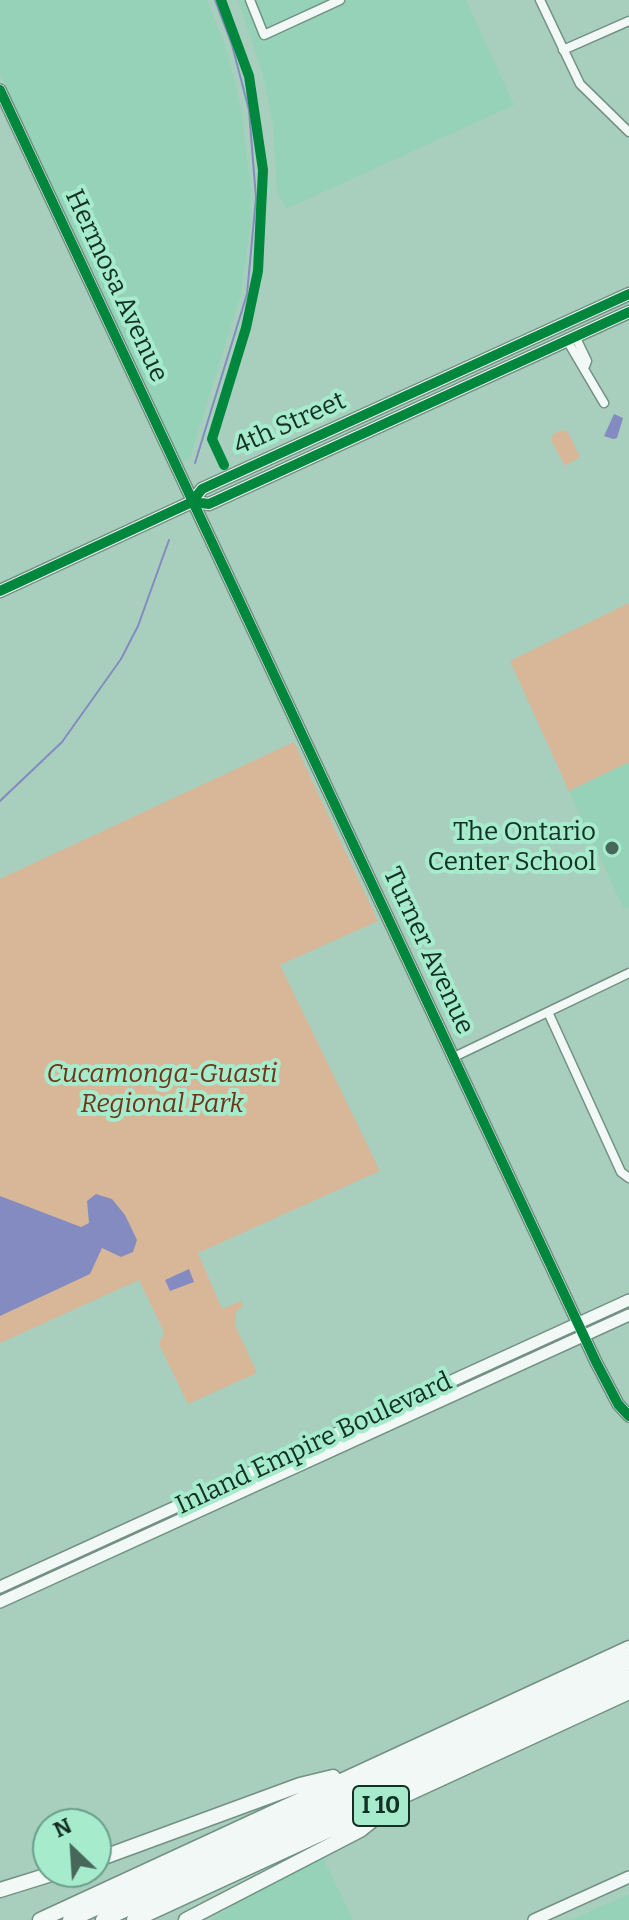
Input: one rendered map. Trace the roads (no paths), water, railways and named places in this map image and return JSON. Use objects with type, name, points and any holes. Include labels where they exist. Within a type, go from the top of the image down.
[{"type":"highway","name":"I 10","points":[[40,1920],[629,1648]]},
{"type":"highway","points":[[70,1920],[629,1663]]},
{"type":"highway","points":[[103,1920],[629,1678]]},
{"type":"highway","name":"I 10","points":[[134,1920],[629,1692]]},
{"type":"highway","points":[[112,1854],[300,1785],[368,1768]]},
{"type":"highway","points":[[186,1920],[360,1830],[401,1797]]},
{"type":"highway","points":[[0,1890],[32,1880]]},
{"type":"main road","name":"Hermosa Avenue","points":[[0,90],[192,502]]},
{"type":"main road","name":"4th Street","points":[[192,502],[204,488],[629,294]]},
{"type":"main road","name":"4th Street","points":[[192,502],[209,504],[629,312]]},
{"type":"main road","points":[[0,591],[192,502]]},
{"type":"main road","name":"Turner Avenue","points":[[192,502],[578,1324],[611,1392],[629,1416]]},
{"type":"main road","name":"Inland Empire Boulevard","points":[[0,1587],[629,1300]]},
{"type":"main road","name":"Inland Empire Boulevard","points":[[0,1602],[629,1315]]},
{"type":"main road","points":[[534,1920],[629,1877]]},
{"type":"street","points":[[250,0],[264,35],[340,0]]},
{"type":"street","points":[[540,0],[589,96],[629,132]]},
{"type":"street","points":[[563,50],[629,21]]},
{"type":"street","points":[[572,340],[579,365],[585,366],[604,403]]},
{"type":"street","points":[[454,1057],[629,973]]},
{"type":"street","points":[[548,1012],[627,1178]]},
{"type":"water","points":[[614,414],[623,418],[617,438],[613,439],[604,436]]},
{"type":"water","points":[[96,1194],[112,1199],[125,1215],[137,1240],[133,1252],[121,1257],[102,1248],[90,1274],[0,1316],[0,1196],[81,1227],[89,1223],[87,1201]]},
{"type":"water","points":[[189,1269],[194,1282],[170,1291],[165,1280]]},
{"type":"waterway","points":[[195,463],[247,294],[256,198],[249,110],[232,45],[215,0]]},
{"type":"waterway","points":[[0,801],[62,742],[121,659],[138,626],[169,540]]},
{"type":"place","name":"The Ontario Center School","points":[[612,848]]},
{"type":"park label","name":"Cucamonga-Guasti Regional Park","points":[[162,1090]]}]
